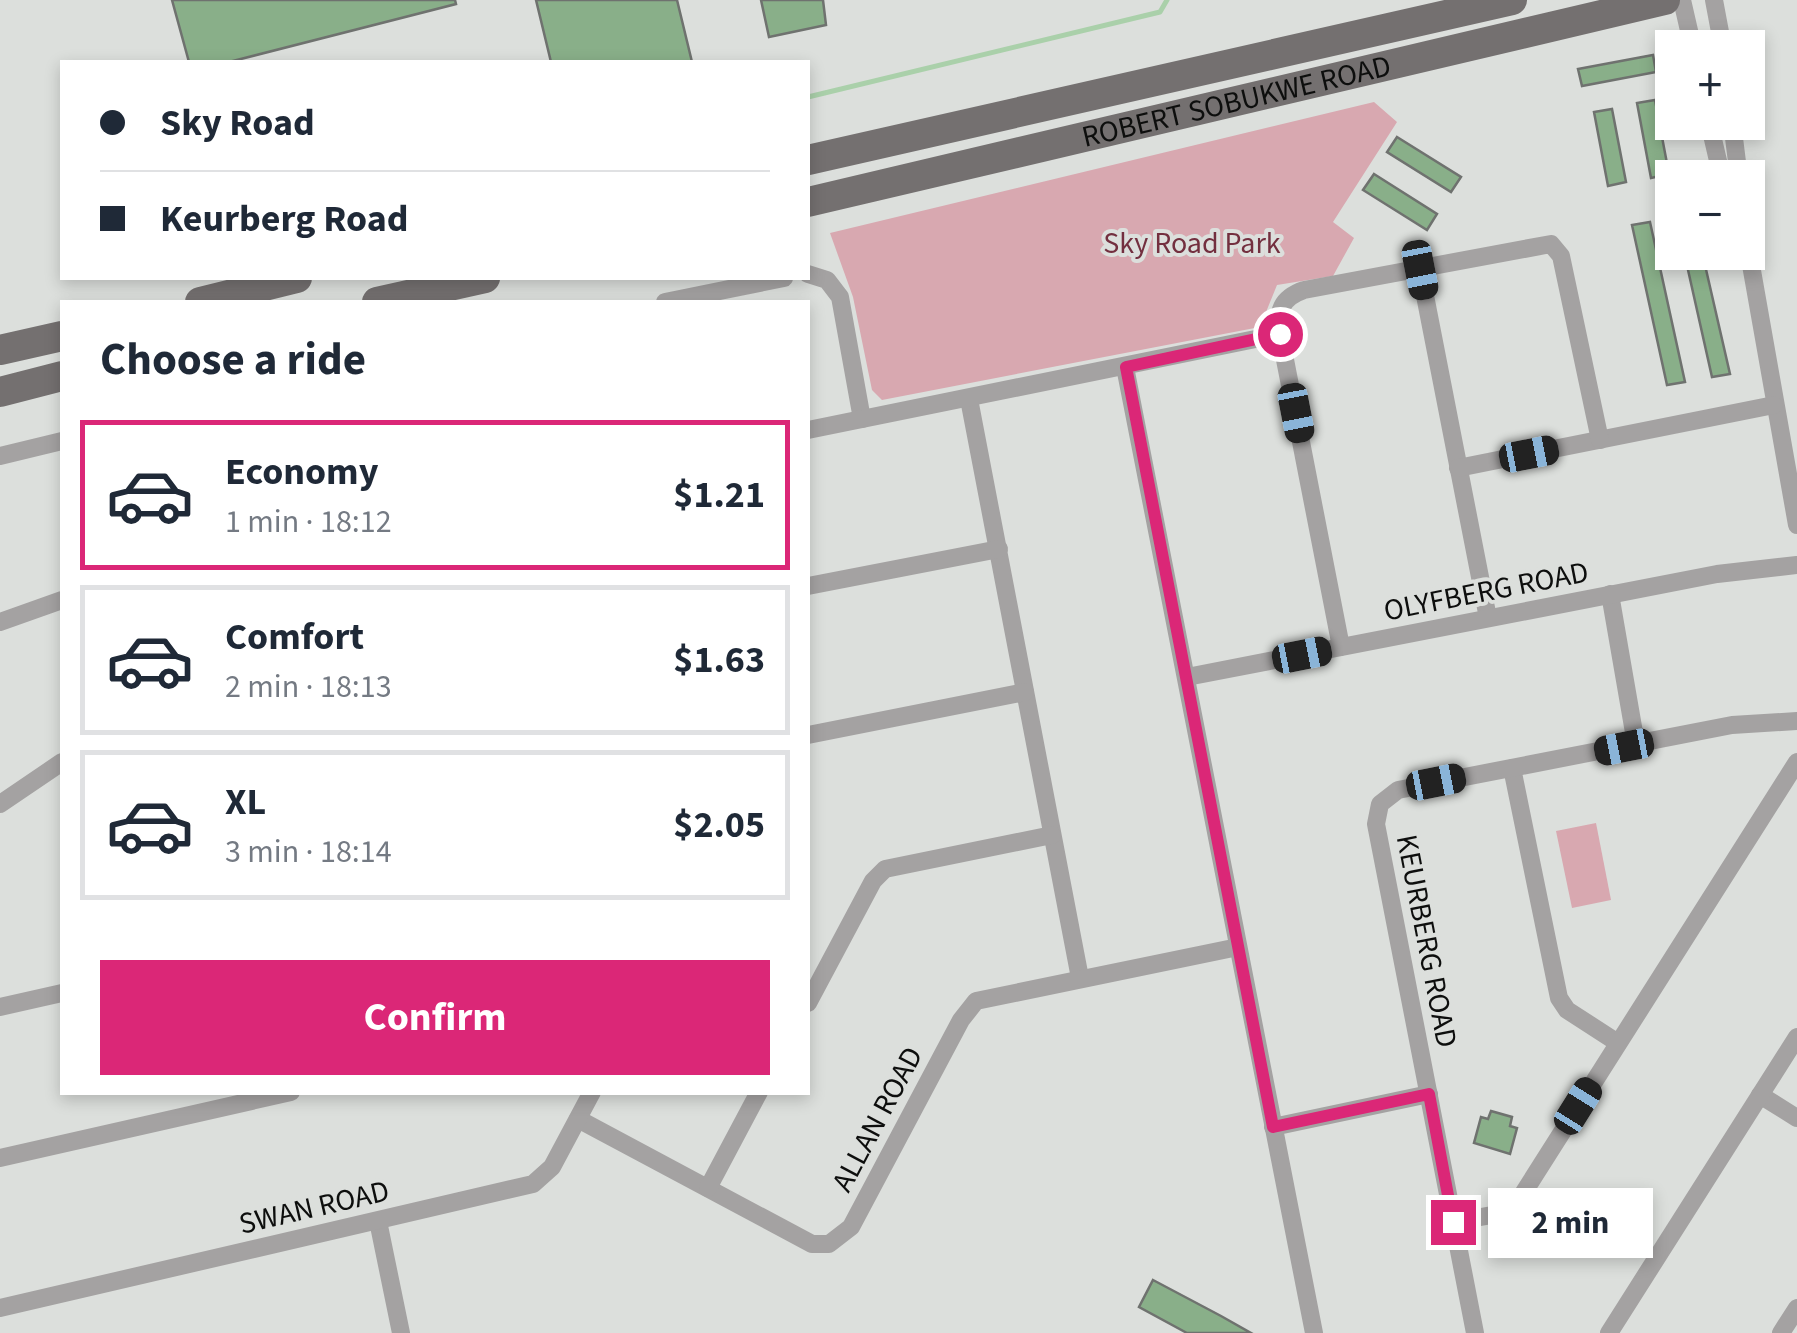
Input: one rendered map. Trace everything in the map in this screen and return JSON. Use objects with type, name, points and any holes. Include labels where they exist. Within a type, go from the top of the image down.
[{"type":"main road","points":[[1398,24],[1436,0]]},
{"type":"main road","name":"ROBERT SOBUKWE ROAD","points":[[810,160],[1512,0]]},
{"type":"main road","name":"ROBERT SOBUKWE ROAD","points":[[810,202],[1665,0]]},
{"type":"main road","points":[[208,300],[289,280]]},
{"type":"main road","points":[[386,300],[476,280]]},
{"type":"main road","points":[[0,350],[60,336]]},
{"type":"main road","points":[[0,392],[60,377]]},
{"type":"street","points":[[1682,0],[1689,30]]},
{"type":"street","points":[[1714,0],[1720,30]]},
{"type":"street","points":[[1341,647],[1280,334],[1282,305],[1287,297],[1304,290],[1545,243],[1561,256],[1600,440]]},
{"type":"street","points":[[1420,270],[1488,618]]},
{"type":"street","points":[[1749,270],[1797,525]]},
{"type":"street","points":[[810,275],[826,280],[840,298],[862,420]]},
{"type":"street","points":[[675,300],[774,280]]},
{"type":"street","points":[[810,430],[1280,334]]},
{"type":"street","points":[[1126,367],[1314,1333]]},
{"type":"street","points":[[968,399],[1080,978]]},
{"type":"street","points":[[1458,468],[1774,405]]},
{"type":"street","points":[[0,456],[60,441]]},
{"type":"street","points":[[810,586],[998,549]]},
{"type":"street","name":"OLYFBERG ROAD","points":[[1187,677],[1610,594],[1797,565]]},
{"type":"street","points":[[1610,594],[1636,744]]},
{"type":"street","points":[[0,622],[60,601]]},
{"type":"street","points":[[810,736],[1025,692]]},
{"type":"street","name":"KEURBERG ROAD","points":[[1475,1333],[1378,810],[1385,798],[1398,790],[1732,725],[1797,720]]},
{"type":"street","points":[[1453,1222],[1511,1209],[1797,762]]},
{"type":"street","points":[[0,804],[60,763]]},
{"type":"street","points":[[1512,768],[1559,998],[1567,1010],[1618,1043]]},
{"type":"street","points":[[810,999],[873,881],[885,869],[1052,835]]},
{"type":"street","name":"ALLAN ROAD","points":[[578,1119],[812,1244],[838,1241],[851,1226],[972,1004],[1080,978],[1238,948]]},
{"type":"street","points":[[0,1007],[60,993]]},
{"type":"street","points":[[1609,1333],[1797,1037]]},
{"type":"street","points":[[1273,1127],[1429,1094]]},
{"type":"street","points":[[0,1158],[278,1095]]},
{"type":"street","name":"SWAN ROAD","points":[[0,1308],[534,1184],[552,1168],[590,1095]]},
{"type":"street","points":[[708,1188],[757,1095]]},
{"type":"street","points":[[1760,1095],[1797,1118]]},
{"type":"street","points":[[378,1221],[401,1333]]},
{"type":"street","points":[[1781,1333],[1797,1308]]},
{"type":"green space","name":"Sky Road Park","points":[[1374,102],[1397,122],[1333,222],[1354,238],[1333,276],[1277,285],[1260,327],[882,400],[872,390],[853,297],[830,233]]},
{"type":"green space","points":[[1596,823],[1611,900],[1572,908],[1556,831]]},
{"type":"building","points":[[172,0],[455,0],[456,4],[237,60],[188,60]]},
{"type":"building","points":[[536,0],[677,0],[692,60],[551,60]]},
{"type":"building","points":[[761,0],[823,0],[826,25],[769,37]]},
{"type":"building","points":[[1653,55],[1655,72],[1582,86],[1578,69]]},
{"type":"building","points":[[1655,100],[1655,140],[1663,140],[1666,160],[1655,160],[1655,177],[1651,178],[1637,103]]},
{"type":"building","points":[[1612,109],[1626,182],[1608,186],[1594,112]]},
{"type":"building","points":[[1397,137],[1461,177],[1451,192],[1387,152]]},
{"type":"building","points":[[1374,174],[1437,214],[1427,230],[1363,190]]},
{"type":"building","points":[[1650,222],[1655,270],[1660,270],[1685,382],[1667,385],[1632,225]]},
{"type":"building","points":[[1688,270],[1706,270],[1730,374],[1712,377]]},
{"type":"building","points":[[1491,1111],[1512,1117],[1510,1126],[1517,1128],[1510,1154],[1474,1143],[1481,1117],[1488,1119]]},
{"type":"building","points":[[1153,1280],[1251,1333],[1187,1333],[1139,1307]]},
{"type":"waterway","points":[[810,97],[1160,12],[1167,0]]},
{"type":"route","points":[[1280,334],[1126,367],[1273,1127],[1429,1094],[1453,1222]]}]
